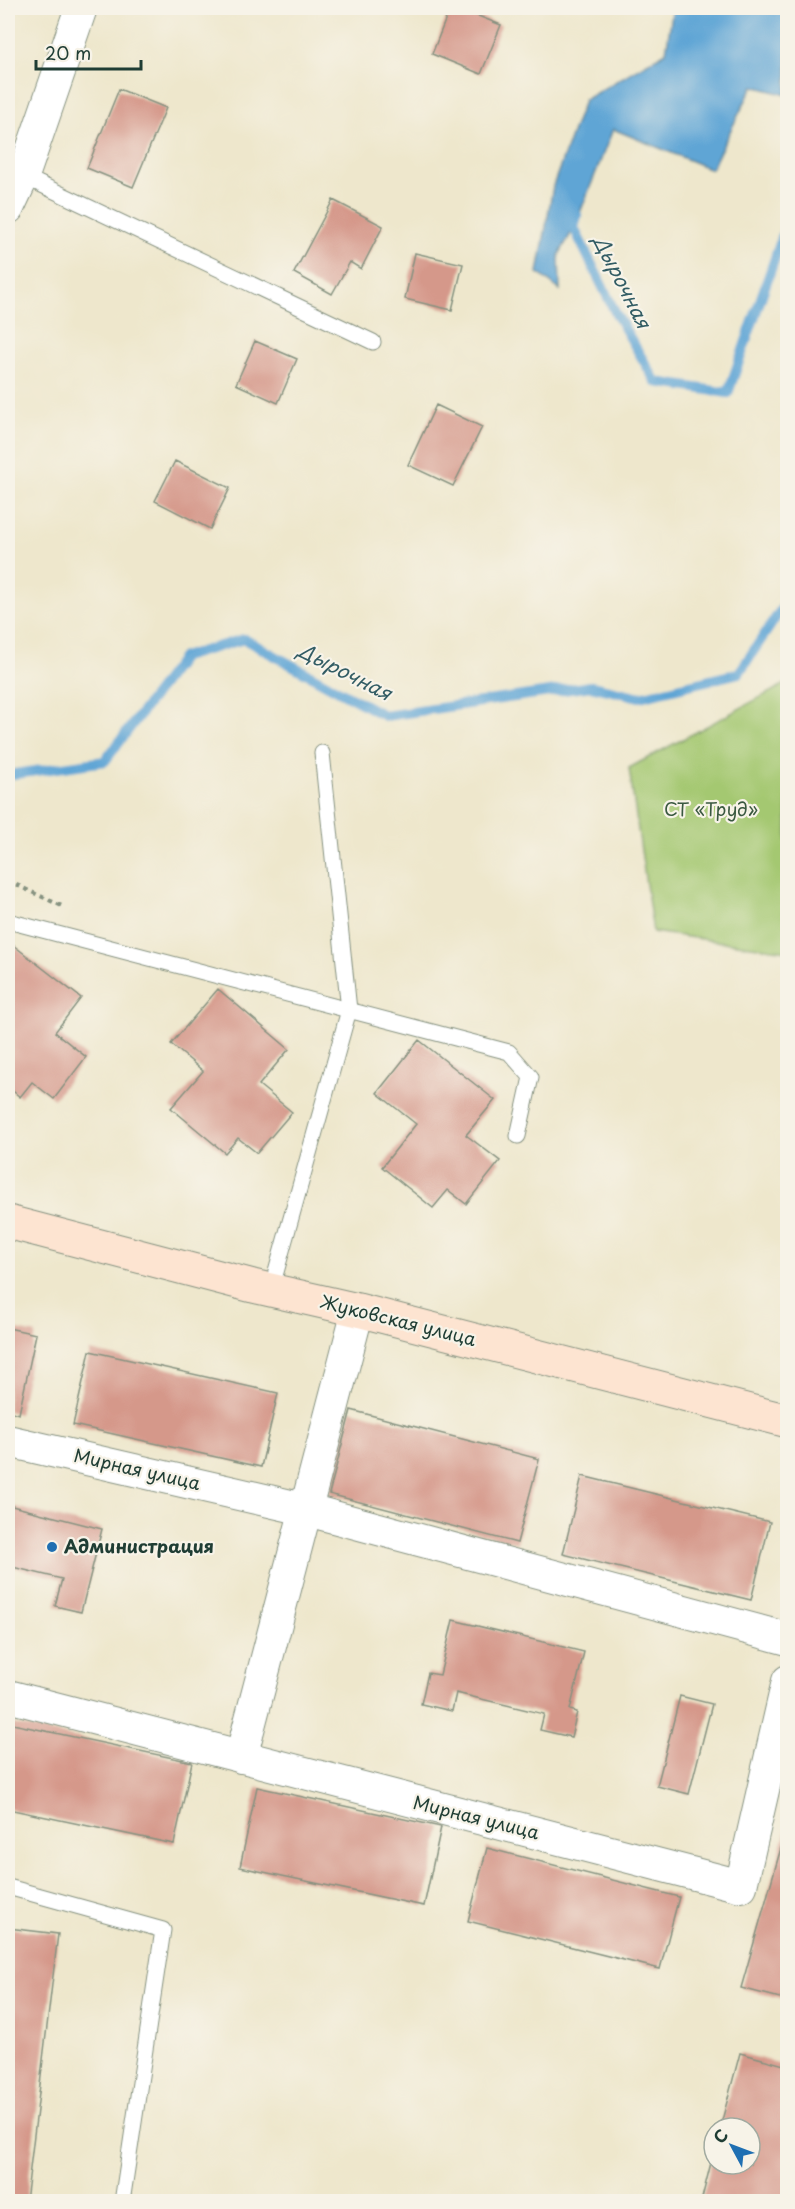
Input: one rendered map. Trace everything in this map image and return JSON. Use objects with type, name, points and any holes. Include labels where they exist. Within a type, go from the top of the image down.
[{"type":"main road","name":"Жуковская улица","points":[[8,1222],[788,1421]]},
{"type":"street","points":[[8,208],[23,176],[81,8]]},
{"type":"street","points":[[240,1757],[358,1310]]},
{"type":"street","name":"Мирная улица","points":[[8,1441],[304,1509],[788,1639]]},
{"type":"street","name":"Мирная улица","points":[[8,1696],[741,1886],[788,1681]]},
{"type":"lane","points":[[23,176],[373,342]]},
{"type":"lane","points":[[272,1290],[349,1010],[322,753]]},
{"type":"lane","points":[[8,921],[509,1052],[531,1077],[518,1136]]},
{"type":"lane","points":[[8,1887],[163,1930],[123,2202]]},
{"type":"green space","name":"СТ «Труд»","points":[[787,683],[787,951],[653,932],[629,768]]},
{"type":"water","points":[[673,8],[787,8],[787,95],[753,86],[711,169],[613,129],[574,228],[559,255],[560,290],[538,273],[553,186],[584,100],[666,52]]},
{"type":"building","points":[[450,8],[458,8],[501,25],[481,74],[432,54]]},
{"type":"building","points":[[119,89],[166,108],[133,187],[87,168]]},
{"type":"building","points":[[333,200],[383,226],[361,269],[350,262],[332,294],[294,273]]},
{"type":"building","points":[[415,253],[463,264],[452,310],[405,299]]},
{"type":"building","points":[[255,341],[297,359],[278,403],[236,384]]},
{"type":"building","points":[[436,405],[482,427],[453,486],[408,465]]},
{"type":"building","points":[[175,461],[230,488],[210,529],[155,501]]},
{"type":"building","points":[[13,945],[81,998],[55,1032],[86,1057],[54,1099],[32,1082],[20,1097],[8,1087],[8,951]]},
{"type":"building","points":[[218,989],[289,1049],[259,1085],[292,1112],[257,1153],[238,1138],[225,1153],[171,1108],[203,1071],[171,1044]]},
{"type":"building","points":[[419,1040],[495,1100],[466,1135],[500,1161],[466,1204],[448,1190],[433,1208],[382,1167],[416,1124],[377,1093]]},
{"type":"building","points":[[8,1328],[36,1334],[19,1414],[8,1411]]},
{"type":"building","points":[[90,1351],[278,1393],[261,1467],[73,1425]]},
{"type":"building","points":[[351,1410],[539,1459],[517,1543],[329,1494]]},
{"type":"building","points":[[582,1476],[770,1522],[751,1600],[563,1554]]},
{"type":"building","name":"Администрация","points":[[8,1505],[102,1529],[81,1612],[55,1606],[62,1579],[8,1566]]},
{"type":"building","points":[[453,1620],[584,1652],[570,1710],[577,1712],[571,1737],[540,1730],[544,1714],[456,1693],[452,1711],[421,1704],[428,1673],[440,1675]]},
{"type":"building","points":[[680,1696],[712,1704],[689,1794],[657,1786]]},
{"type":"building","points":[[8,1723],[192,1762],[174,1844],[8,1809]]},
{"type":"building","points":[[257,1787],[441,1827],[424,1906],[240,1867]]},
{"type":"building","points":[[788,1827],[788,2000],[741,1988]]},
{"type":"building","points":[[487,1848],[679,1897],[660,1969],[468,1921]]},
{"type":"building","points":[[8,1928],[58,1934],[26,2202],[8,2202]]},
{"type":"building","points":[[740,2053],[788,2066],[788,2202],[701,2202],[708,2176],[762,2176],[762,2116],[723,2116]]},
{"type":"waterway","name":"Дырочная","points":[[577,215],[574,228],[615,312],[656,382],[728,393],[784,232],[788,233]]},
{"type":"waterway","name":"Дырочная","points":[[8,775],[105,761],[183,657],[244,639],[385,716],[591,686],[640,697],[739,673],[788,599]]},
{"type":"place","name":"Администрация","points":[[52,1547]]}]
